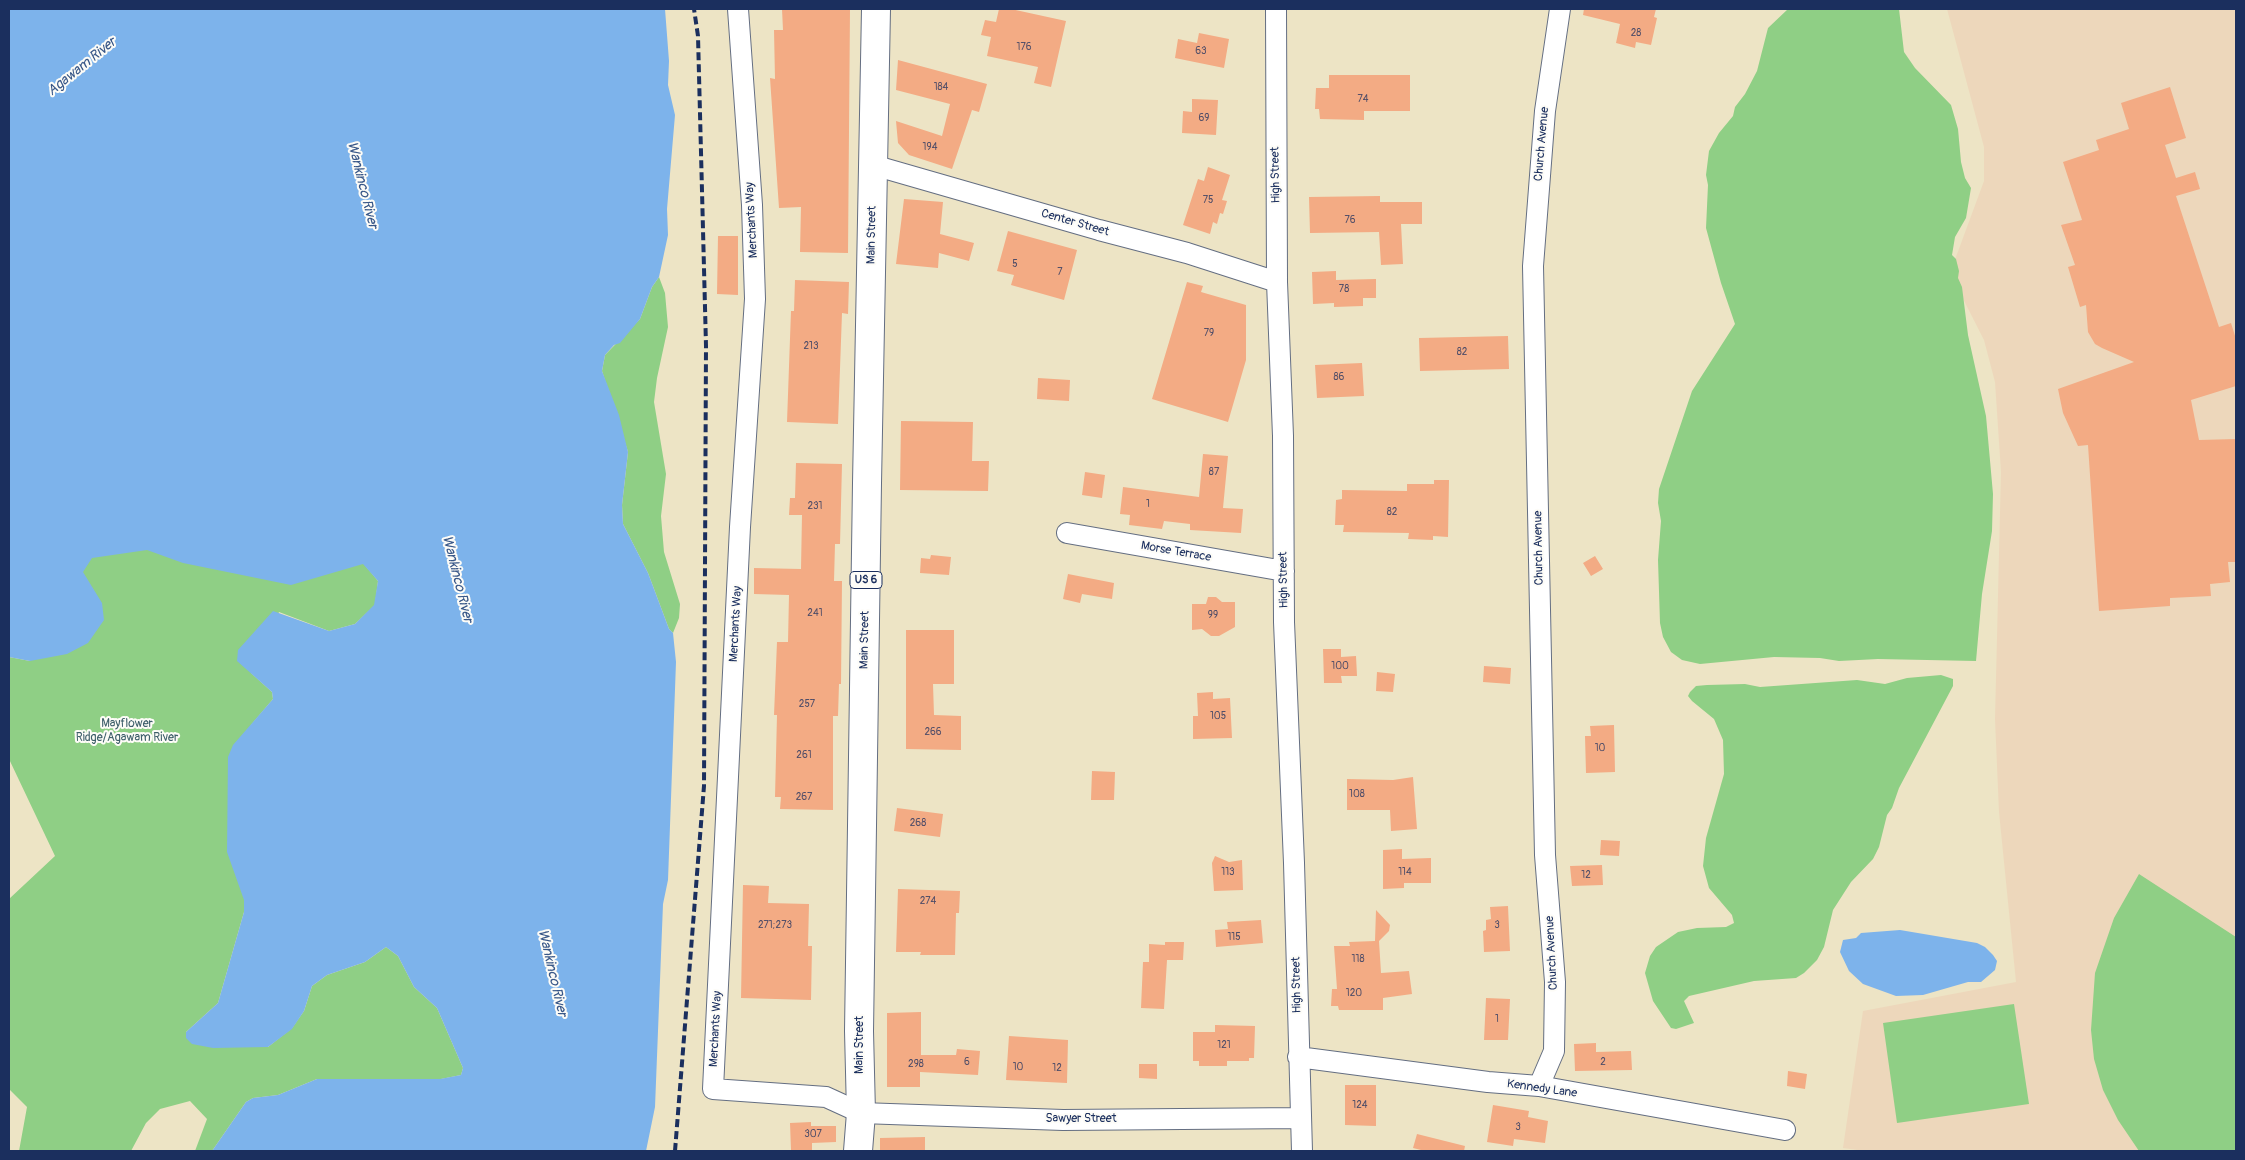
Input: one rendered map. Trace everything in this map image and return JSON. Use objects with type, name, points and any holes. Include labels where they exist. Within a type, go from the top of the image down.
[{"type":"main road","name":"Main Street","points":[[858,1151],[876,9]]},
{"type":"street","name":"Merchants Way","points":[[738,9],[754,248],[753,349],[740,527],[713,1089],[826,1097],[860,1113]]},
{"type":"street","name":"High Street","points":[[1276,9],[1277,282],[1283,436],[1284,571],[1302,1151]]},
{"type":"street","name":"Church Avenue","points":[[1540,1086],[1554,1051],[1555,982],[1545,855],[1533,266],[1545,111],[1560,9]]},
{"type":"street","name":"Center Street","points":[[873,165],[1099,230],[1187,253],[1277,282]]},
{"type":"street","name":"Morse Terrace","points":[[1067,533],[1284,571]]},
{"type":"street","name":"Kennedy Lane","points":[[1298,1057],[1488,1082],[1540,1086],[1785,1130]]},
{"type":"street","name":"Sawyer Street","points":[[860,1113],[1063,1120],[1301,1118]]},
{"type":"shaded area","points":[[1947,9],[2236,9],[2236,1151],[1865,1151],[1843,1148],[1863,1011],[2016,982],[1999,812],[1995,719],[2001,472],[1995,382],[1984,340],[1953,279],[1953,265],[1984,181],[1984,147]]},
{"type":"green space","points":[[1788,9],[1899,9],[1904,52],[1915,68],[1951,105],[1958,129],[1961,162],[1965,178],[1971,188],[1966,218],[1955,237],[1952,255],[1956,259],[1959,271],[1958,278],[1962,287],[1968,335],[1986,416],[1993,494],[1992,531],[1982,594],[1976,661],[1878,659],[1839,661],[1820,658],[1774,657],[1700,664],[1682,660],[1671,652],[1663,637],[1660,623],[1658,560],[1661,521],[1658,503],[1659,489],[1692,391],[1735,324],[1721,283],[1706,228],[1708,185],[1706,175],[1709,151],[1719,133],[1733,116],[1735,107],[1745,94],[1757,71],[1768,28]]},
{"type":"green space","points":[[659,277],[665,293],[668,327],[654,402],[666,474],[661,516],[664,552],[680,604],[679,618],[673,633],[669,629],[648,573],[623,524],[622,505],[628,452],[602,371],[605,355],[640,319],[652,287]]},
{"type":"green space","name":"Mayflower Ridge/Agawam River","points":[[76,535],[364,564],[378,581],[375,605],[355,624],[329,631],[279,612],[251,673],[272,692],[273,699],[251,725],[244,912],[218,1003],[186,1032],[268,1047],[292,1028],[304,1011],[312,986],[327,975],[365,962],[386,947],[398,956],[414,987],[437,1008],[463,1068],[461,1075],[441,1079],[317,1079],[278,1095],[253,1098],[246,1102],[212,1151],[195,1151],[207,1119],[190,1101],[160,1109],[146,1123],[131,1151],[19,1151],[27,1107],[9,1089],[9,899],[55,856],[9,759],[9,657],[30,661]]},
{"type":"green space","points":[[1941,675],[1953,679],[1953,686],[1899,788],[1892,808],[1887,815],[1879,847],[1873,859],[1851,882],[1833,910],[1824,947],[1817,960],[1796,978],[1754,981],[1689,996],[1684,1001],[1694,1023],[1676,1029],[1671,1028],[1653,1001],[1645,973],[1650,956],[1656,947],[1678,932],[1697,928],[1726,927],[1734,923],[1732,915],[1709,888],[1703,866],[1706,838],[1724,774],[1723,740],[1714,719],[1692,701],[1688,696],[1690,692],[1696,686],[1707,685],[1745,684],[1760,687],[1857,680],[1885,684],[1907,678]]},
{"type":"green space","points":[[2139,874],[2236,937],[2236,1151],[2139,1151],[2118,1120],[2103,1090],[2094,1059],[2091,1030],[2095,973],[2114,918]]},
{"type":"green space","points":[[2014,1004],[2029,1104],[1897,1123],[1883,1023]]},
{"type":"water","points":[[9,9],[665,9],[669,61],[668,85],[675,115],[667,209],[668,235],[659,277],[652,287],[640,319],[620,343],[614,345],[605,355],[602,371],[619,415],[628,452],[622,505],[623,524],[648,573],[669,629],[673,633],[676,662],[668,880],[663,904],[655,1107],[646,1151],[212,1151],[246,1102],[253,1098],[278,1095],[317,1079],[440,1079],[461,1075],[463,1068],[437,1008],[414,987],[398,956],[386,947],[365,962],[327,975],[312,986],[304,1011],[292,1029],[268,1047],[213,1048],[192,1044],[186,1038],[186,1032],[218,1003],[244,912],[244,900],[227,852],[228,757],[233,745],[273,699],[272,692],[237,661],[238,650],[273,611],[329,631],[355,624],[374,605],[378,581],[363,564],[291,585],[183,563],[147,550],[92,558],[83,572],[102,603],[104,620],[88,643],[67,654],[30,661],[9,657]]},
{"type":"water","points":[[1900,930],[1977,943],[1985,947],[1997,961],[1995,970],[1981,982],[1968,982],[1923,995],[1896,996],[1863,984],[1849,971],[1840,952],[1843,940],[1856,938],[1861,933]]},
{"type":"building","points":[[782,9],[850,9],[848,253],[800,252],[801,207],[779,208],[770,78],[775,79],[774,30],[783,30]]},
{"type":"building","points":[[999,9],[1011,9],[1066,21],[1051,87],[1034,83],[1038,67],[987,56],[991,37],[981,35],[985,20],[996,22]]},
{"type":"building","points":[[1584,9],[1656,9],[1654,17],[1657,18],[1651,45],[1636,42],[1635,48],[1616,43],[1620,24],[1583,15]]},
{"type":"building","points":[[1199,33],[1229,39],[1224,68],[1175,58],[1178,39],[1197,43]]},
{"type":"building","points":[[898,60],[987,84],[979,112],[972,110],[952,169],[909,155],[898,143],[896,121],[942,136],[950,104],[896,90]]},
{"type":"building","points":[[1329,75],[1410,75],[1410,111],[1364,111],[1364,120],[1320,119],[1319,109],[1315,109],[1316,88],[1329,88]]},
{"type":"building","points":[[2170,87],[2186,138],[2165,145],[2176,178],[2195,172],[2200,189],[2176,196],[2219,327],[2231,323],[2236,339],[2236,386],[2191,400],[2199,440],[2236,439],[2236,562],[2228,562],[2230,582],[2210,584],[2211,596],[2170,598],[2170,606],[2099,611],[2088,445],[2078,446],[2063,413],[2058,389],[2134,362],[2095,344],[2088,332],[2086,305],[2080,307],[2068,267],[2075,265],[2061,225],[2082,220],[2063,162],[2099,150],[2096,140],[2129,129],[2121,103]]},
{"type":"building","points":[[1192,99],[1218,100],[1216,135],[1182,133],[1183,111],[1192,112]]},
{"type":"building","points":[[1208,167],[1230,175],[1222,200],[1227,201],[1223,214],[1220,213],[1217,224],[1213,222],[1210,234],[1183,225],[1198,179],[1204,181]]},
{"type":"building","points":[[1380,196],[1380,202],[1422,202],[1422,224],[1401,224],[1403,264],[1381,265],[1379,232],[1310,233],[1309,197]]},
{"type":"building","points":[[904,199],[943,202],[940,234],[974,243],[969,261],[939,253],[938,268],[896,264]]},
{"type":"building","points":[[1008,231],[1077,250],[1064,300],[1011,285],[1014,275],[997,271]]},
{"type":"building","points":[[718,236],[738,236],[738,295],[717,294]]},
{"type":"building","points":[[1336,271],[1336,280],[1376,279],[1376,298],[1363,298],[1363,306],[1334,307],[1334,303],[1313,304],[1312,272]]},
{"type":"building","points":[[795,280],[849,282],[848,314],[842,313],[838,424],[787,422],[791,311],[794,311]]},
{"type":"building","points":[[1187,282],[1203,286],[1201,292],[1246,305],[1246,360],[1228,422],[1152,399]]},
{"type":"building","points":[[1508,336],[1509,369],[1420,371],[1419,338]]},
{"type":"building","points":[[1362,363],[1364,396],[1317,398],[1315,365]]},
{"type":"building","points":[[1038,378],[1070,380],[1069,401],[1037,399]]},
{"type":"building","points":[[901,421],[973,422],[972,461],[989,461],[988,491],[900,490]]},
{"type":"building","points":[[1203,454],[1228,456],[1223,508],[1243,509],[1241,533],[1190,530],[1190,524],[1164,521],[1162,529],[1129,525],[1130,515],[1120,514],[1123,487],[1199,497]]},
{"type":"building","points":[[796,463],[842,464],[840,544],[835,544],[834,581],[842,581],[841,684],[839,684],[838,716],[833,716],[833,810],[780,809],[781,797],[775,797],[777,715],[774,715],[777,642],[788,642],[789,595],[754,594],[754,568],[801,569],[802,515],[789,515],[790,498],[795,498]]},
{"type":"building","points":[[1085,472],[1105,475],[1102,498],[1082,495]]},
{"type":"building","points":[[1434,480],[1449,480],[1448,537],[1433,536],[1433,540],[1408,539],[1409,533],[1343,532],[1344,525],[1335,525],[1336,500],[1342,499],[1342,490],[1407,491],[1407,484],[1434,484]]},
{"type":"building","points":[[931,555],[951,557],[949,575],[920,573],[921,558],[930,559]]},
{"type":"building","points":[[1595,556],[1603,569],[1591,576],[1583,563]]},
{"type":"building","points":[[1068,574],[1114,583],[1112,599],[1082,594],[1080,603],[1063,599]]},
{"type":"building","points":[[1208,597],[1216,597],[1222,602],[1235,602],[1235,627],[1219,636],[1211,636],[1202,629],[1192,630],[1192,604],[1206,604]]},
{"type":"building","points":[[906,630],[954,630],[954,684],[933,684],[934,715],[961,716],[961,750],[906,749]]},
{"type":"building","points":[[1323,649],[1341,649],[1341,657],[1356,656],[1357,676],[1341,676],[1342,683],[1324,683]]},
{"type":"building","points":[[1484,666],[1511,668],[1510,684],[1483,682]]},
{"type":"building","points":[[1377,672],[1395,674],[1393,692],[1376,691]]},
{"type":"building","points":[[1213,692],[1213,699],[1230,698],[1232,738],[1193,739],[1193,716],[1198,716],[1197,693]]},
{"type":"building","points":[[1614,725],[1615,772],[1586,773],[1585,736],[1591,736],[1590,726]]},
{"type":"building","points":[[1092,771],[1115,772],[1114,800],[1091,800]]},
{"type":"building","points":[[1413,777],[1417,829],[1391,831],[1390,810],[1347,810],[1347,779],[1393,780]]},
{"type":"building","points":[[897,808],[943,814],[940,837],[894,831]]},
{"type":"building","points":[[1601,840],[1620,841],[1619,856],[1600,855]]},
{"type":"building","points":[[1402,849],[1402,859],[1431,858],[1431,883],[1404,883],[1404,888],[1383,889],[1383,850]]},
{"type":"building","points":[[1215,856],[1229,862],[1242,860],[1243,890],[1214,891],[1212,863]]},
{"type":"building","points":[[1602,865],[1603,885],[1572,886],[1570,866]]},
{"type":"building","points":[[743,885],[769,886],[768,903],[809,904],[808,946],[812,946],[811,1000],[741,998]]},
{"type":"building","points":[[898,889],[960,891],[959,913],[956,913],[955,955],[920,955],[921,952],[896,952]]},
{"type":"building","points":[[1508,906],[1510,951],[1484,952],[1483,931],[1486,930],[1486,920],[1491,919],[1490,907]]},
{"type":"building","points":[[1376,910],[1390,925],[1389,931],[1379,941],[1381,973],[1409,971],[1412,994],[1383,998],[1383,1010],[1339,1010],[1338,1006],[1331,1006],[1332,989],[1337,989],[1334,946],[1350,946],[1349,942],[1375,941]]},
{"type":"building","points":[[1261,920],[1263,943],[1216,947],[1215,930],[1228,929],[1227,922]]},
{"type":"building","points":[[1165,942],[1184,942],[1183,960],[1167,960],[1164,1009],[1141,1008],[1143,962],[1149,962],[1149,944],[1165,945]]},
{"type":"building","points":[[1486,998],[1510,999],[1508,1040],[1484,1040]]},
{"type":"building","points":[[921,1012],[921,1055],[956,1055],[957,1049],[980,1051],[978,1075],[920,1072],[920,1087],[887,1087],[887,1013]]},
{"type":"building","points":[[1215,1025],[1255,1026],[1254,1058],[1249,1058],[1249,1061],[1227,1061],[1227,1066],[1199,1066],[1199,1061],[1193,1061],[1193,1032],[1215,1032]]},
{"type":"building","points":[[1009,1036],[1068,1040],[1067,1083],[1006,1080]]},
{"type":"building","points":[[1596,1043],[1596,1052],[1631,1051],[1632,1070],[1575,1071],[1574,1044]]},
{"type":"building","points":[[1139,1064],[1157,1064],[1157,1079],[1139,1078]]},
{"type":"building","points":[[1788,1071],[1807,1074],[1805,1089],[1787,1086]]},
{"type":"building","points":[[1345,1085],[1376,1085],[1376,1126],[1345,1125]]},
{"type":"building","points":[[1493,1105],[1529,1111],[1528,1117],[1548,1121],[1545,1143],[1514,1139],[1513,1146],[1487,1142]]},
{"type":"building","points":[[811,1122],[811,1126],[836,1126],[836,1142],[812,1143],[812,1150],[791,1150],[790,1123]]},
{"type":"building","points":[[1417,1134],[1465,1146],[1464,1151],[1425,1151],[1413,1148]]},
{"type":"building","points":[[925,1137],[925,1151],[880,1151],[880,1138]]},
{"type":"railway","points":[[675,1151],[704,786],[706,346],[698,36],[694,9]]},
{"type":"water label","name":"Agawam River","points":[[82,67]]},
{"type":"water label","name":"Wankinco River","points":[[362,185]]},
{"type":"water label","name":"Wankinco River","points":[[457,579]]},
{"type":"water label","name":"Wankinco River","points":[[552,973]]}]
